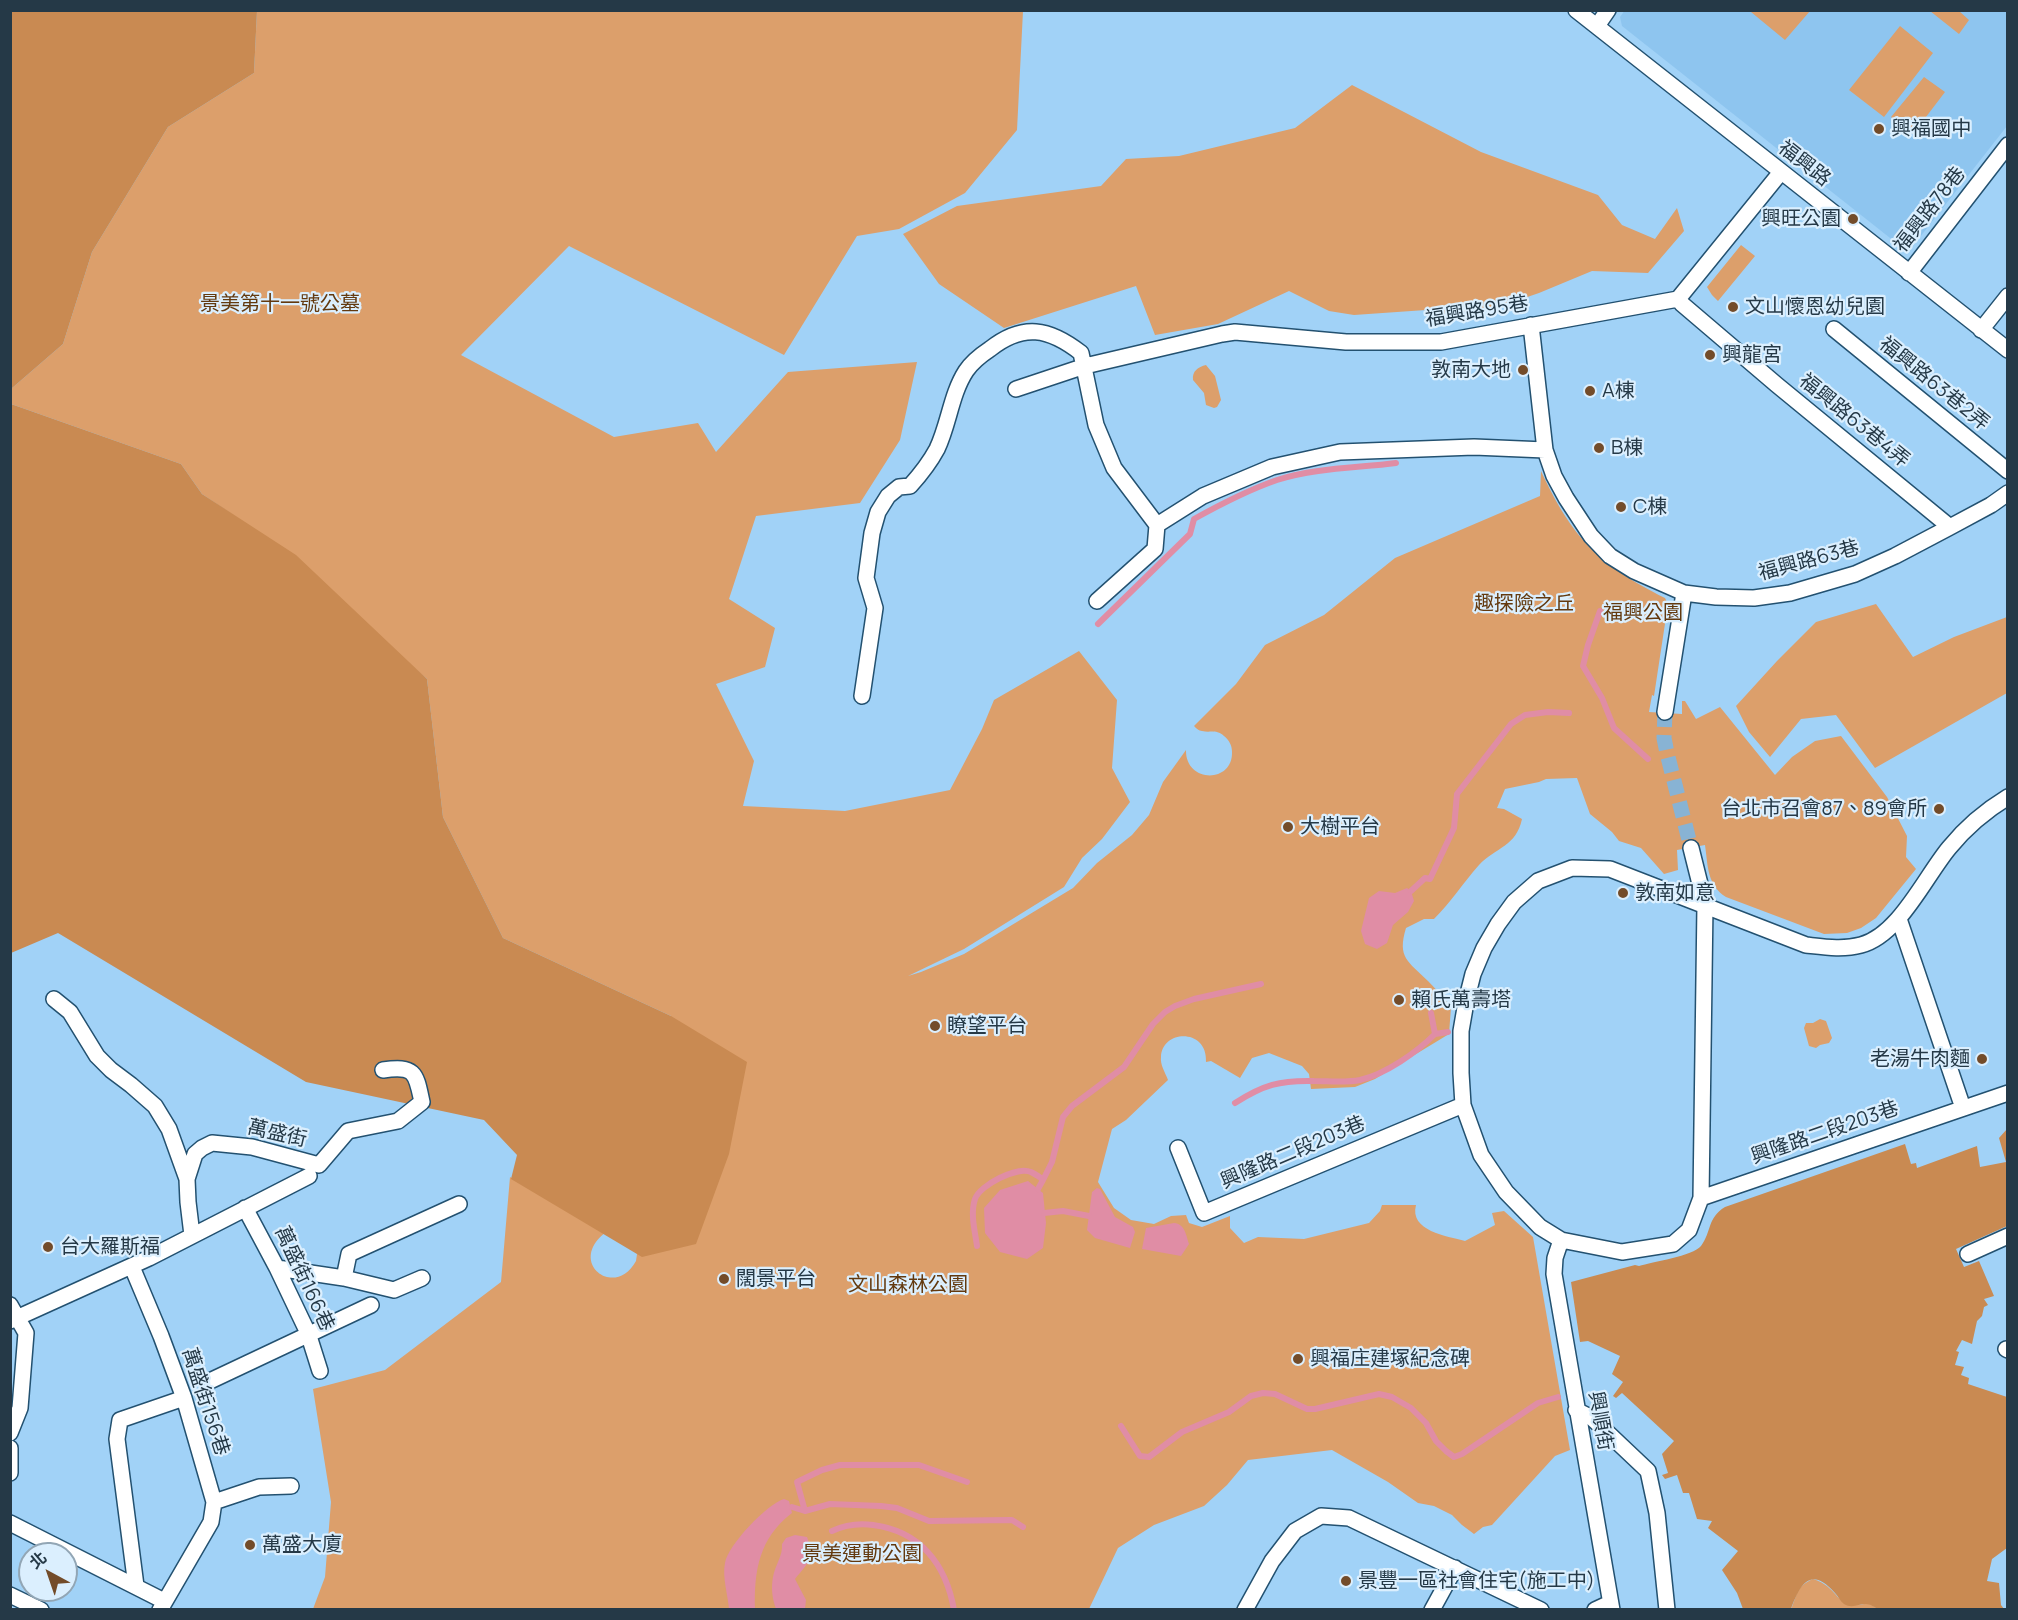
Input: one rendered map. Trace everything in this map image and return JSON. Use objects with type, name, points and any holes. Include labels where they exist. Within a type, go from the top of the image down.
[{"type":"street","name":"福興路","points":[[1576,10],[2007,350]]},
{"type":"street","points":[[1597,26],[1608,10]]},
{"type":"street","name":"福興路78巷","points":[[1909,273],[2007,145]]},
{"type":"street","points":[[1678,299],[1781,172]]},
{"type":"street","points":[[1981,330],[2007,296]]},
{"type":"street","name":"福興路95巷","points":[[1016,389],[1085,366],[1235,333],[1346,342],[1441,342],[1678,299]]},
{"type":"street","name":"福興路63巷4弄","points":[[1678,299],[1777,385],[1950,527]]},
{"type":"street","name":"福興路63巷","points":[[1531,326],[1545,450],[1554,477],[1566,498],[1592,536],[1610,556],[1634,571],[1684,593],[1754,598],[1790,592],[1855,574],[1950,527],[1991,505],[2007,493]]},
{"type":"street","name":"福興路63巷2弄","points":[[1834,329],[2007,471]]},
{"type":"street","points":[[862,696],[875,608],[866,578],[872,533],[878,512],[888,496],[898,487],[910,486],[937,449],[958,388],[967,370],[995,345],[1018,332],[1042,332],[1065,340],[1081,353],[1096,424],[1114,468],[1156,525],[1155,549],[1097,601]]},
{"type":"street","points":[[1156,525],[1203,496],[1272,467],[1340,452],[1474,447],[1545,450]]},
{"type":"street","points":[[1665,712],[1684,593]]},
{"type":"street","points":[[1691,848],[1705,904],[1701,1198],[1689,1230],[1673,1244],[1623,1252],[1561,1240],[1540,1227],[1506,1192],[1481,1155],[1463,1105],[1461,1031],[1473,974],[1484,948],[1514,902],[1538,881],[1572,868],[1610,869],[1705,904],[1747,923],[1806,945],[1836,948],[1862,945],[1899,919],[1949,847],[1984,812],[2007,797]]},
{"type":"street","points":[[1899,919],[1963,1108]]},
{"type":"street","points":[[54,999],[70,1012],[97,1056],[155,1106],[169,1129],[187,1179]]},
{"type":"street","name":"萬盛街","points":[[192,1235],[187,1179],[195,1155],[202,1148],[212,1143],[252,1148],[319,1165],[348,1131],[398,1120],[422,1102],[416,1077],[408,1070],[400,1067],[384,1070]]},
{"type":"street","name":"興隆路二段203巷","points":[[1701,1198],[2007,1093]]},
{"type":"street","name":"興隆路二段203巷","points":[[1178,1148],[1204,1213],[1463,1105]]},
{"type":"street","points":[[10,1433],[20,1408],[26,1334],[13,1315],[132,1267],[309,1176]]},
{"type":"street","points":[[344,1278],[349,1254],[459,1204]]},
{"type":"street","name":"萬盛街166巷","points":[[245,1208],[308,1333],[320,1371]]},
{"type":"street","points":[[1968,1254],[2007,1236]]},
{"type":"street","name":"興順街","points":[[1561,1240],[1555,1258],[1554,1274],[1611,1606]]},
{"type":"street","name":"萬盛街156巷","points":[[132,1267],[161,1336],[183,1398],[214,1502]]},
{"type":"street","points":[[277,1268],[344,1278],[394,1290],[422,1278]]},
{"type":"street","points":[[212,1380],[371,1305]]},
{"type":"street","points":[[136,1586],[117,1439],[120,1420],[183,1398]]},
{"type":"street","points":[[1576,1410],[1592,1418],[1648,1471],[1657,1513],[1667,1610]]},
{"type":"street","points":[[10,1448],[10,1473]]},
{"type":"street","points":[[10,1523],[136,1586],[162,1605],[211,1522],[214,1502],[259,1487],[291,1486]]},
{"type":"street","points":[[1245,1610],[1272,1561],[1296,1532],[1321,1516],[1349,1518],[1541,1610]]},
{"type":"street","points":[[1432,1610],[1455,1569]]},
{"type":"street","points":[[10,1595],[41,1610]]},
{"type":"street","points":[[1595,1610],[1611,1606]]},
{"type":"shaded area","points":[[11,10],[257,11],[254,73],[168,127],[92,252],[63,344],[11,389]]},
{"type":"shaded area","name":"興福國中","points":[[1625,10],[2007,11],[2007,126],[1913,246],[1904,249],[1622,26],[1620,17]]},
{"type":"shaded area","points":[[11,404],[181,464],[202,494],[296,555],[427,679],[443,817],[503,938],[671,1016],[747,1062],[729,1154],[696,1244],[642,1257],[511,1179],[517,1155],[484,1120],[306,1082],[58,933],[11,953]]},
{"type":"shaded area","points":[[1407,888],[1411,891],[1414,901],[1408,912],[1393,925],[1387,943],[1377,949],[1365,944],[1361,931],[1369,898],[1379,891],[1395,893]]},
{"type":"shaded area","points":[[2007,1129],[2007,1226],[1956,1249],[1964,1267],[1979,1261],[1994,1296],[1984,1299],[1988,1305],[1984,1307],[1982,1316],[1977,1321],[1972,1344],[1962,1340],[1956,1351],[1959,1352],[1955,1365],[1964,1367],[1961,1375],[1969,1378],[1968,1384],[2007,1397],[2007,1548],[1992,1559],[1987,1581],[1999,1583],[2001,1605],[2004,1609],[1879,1610],[1868,1604],[1850,1606],[1843,1603],[1819,1580],[1812,1579],[1802,1586],[1791,1609],[1743,1609],[1737,1593],[1722,1570],[1738,1551],[1708,1528],[1712,1521],[1697,1519],[1689,1493],[1683,1493],[1677,1475],[1665,1479],[1662,1475],[1668,1473],[1662,1454],[1674,1441],[1622,1393],[1616,1398],[1613,1396],[1623,1382],[1612,1374],[1620,1356],[1588,1341],[1580,1342],[1571,1282],[1690,1253],[1701,1246],[1712,1220],[1725,1207],[1905,1144],[1911,1164],[1916,1163],[1917,1168],[1977,1146],[1980,1167],[2006,1162],[1999,1138]]},
{"type":"shaded area","points":[[1028,1181],[1043,1193],[1046,1223],[1043,1248],[1027,1259],[1000,1252],[985,1233],[984,1208],[1000,1190]]},
{"type":"shaded area","points":[[1097,1188],[1100,1189],[1115,1217],[1133,1227],[1135,1232],[1130,1248],[1095,1238],[1087,1230],[1092,1192]]},
{"type":"shaded area","points":[[1174,1223],[1181,1225],[1189,1244],[1181,1256],[1142,1249],[1146,1228]]},
{"type":"shaded area","points":[[784,1499],[789,1501],[792,1513],[772,1533],[761,1556],[756,1581],[755,1609],[729,1609],[724,1574],[728,1555],[741,1536],[759,1517]]},
{"type":"shaded area","points":[[795,1535],[807,1537],[810,1550],[807,1564],[795,1579],[806,1600],[805,1609],[776,1609],[772,1589],[774,1573],[782,1544],[786,1538]]},
{"type":"green space","points":[[1753,10],[1810,11],[1785,40],[1751,12]]},
{"type":"green space","points":[[257,11],[1023,11],[1017,130],[965,193],[899,229],[857,236],[784,355],[569,246],[461,355],[614,437],[698,423],[716,452],[788,372],[917,362],[900,440],[860,503],[756,516],[729,599],[775,628],[765,667],[716,684],[754,761],[743,806],[845,811],[950,790],[982,729],[994,700],[1079,651],[1117,700],[1112,768],[1130,802],[1102,839],[1082,858],[1064,887],[964,949],[908,976],[964,954],[1073,888],[1097,863],[1132,835],[1149,815],[1163,782],[1186,750],[1188,761],[1200,774],[1218,774],[1225,770],[1232,752],[1229,741],[1218,733],[1201,731],[1194,726],[1236,684],[1265,645],[1324,615],[1395,558],[1540,496],[1541,471],[1564,514],[1590,547],[1622,574],[1665,598],[1668,604],[1654,696],[1652,695],[1649,712],[1682,714],[1682,701],[1685,701],[1696,719],[1720,707],[1775,775],[1792,757],[1815,741],[1841,736],[1887,797],[1907,836],[1906,857],[1916,869],[1876,918],[1861,928],[1847,933],[1824,934],[1726,897],[1712,881],[1705,845],[1677,850],[1678,870],[1664,874],[1641,848],[1619,841],[1612,832],[1590,814],[1577,778],[1546,779],[1505,789],[1497,808],[1504,809],[1522,819],[1515,835],[1505,846],[1479,865],[1434,919],[1424,919],[1406,928],[1403,946],[1406,958],[1451,1007],[1449,1034],[1375,1079],[1355,1087],[1311,1089],[1309,1074],[1302,1066],[1269,1053],[1252,1058],[1240,1078],[1211,1061],[1206,1062],[1205,1051],[1193,1038],[1176,1037],[1163,1048],[1161,1057],[1168,1080],[1126,1120],[1112,1129],[1098,1182],[1114,1208],[1131,1220],[1154,1224],[1171,1216],[1186,1215],[1189,1223],[1202,1227],[1230,1216],[1230,1228],[1244,1243],[1258,1237],[1304,1239],[1369,1223],[1380,1211],[1382,1205],[1416,1205],[1415,1214],[1418,1221],[1431,1231],[1449,1237],[1465,1241],[1495,1225],[1492,1213],[1504,1211],[1533,1237],[1570,1450],[1555,1456],[1492,1525],[1483,1527],[1474,1534],[1452,1515],[1434,1506],[1418,1503],[1388,1482],[1332,1450],[1248,1460],[1227,1485],[1204,1506],[1154,1525],[1118,1548],[1089,1609],[313,1609],[325,1577],[331,1502],[313,1389],[385,1370],[501,1282],[510,1177],[606,1232],[595,1243],[591,1255],[592,1265],[598,1272],[607,1277],[617,1277],[627,1272],[636,1261],[671,1016],[503,938],[443,817],[427,679],[236,517],[202,494],[181,464],[11,404],[11,389],[63,344],[92,252],[168,127],[254,73]]},
{"type":"green space","points":[[1930,11],[1959,11],[1969,20],[1959,34]]},
{"type":"green space","points":[[1900,26],[1933,53],[1884,117],[1849,90]]},
{"type":"green space","points":[[1924,77],[1945,92],[1913,134],[1891,117]]},
{"type":"green space","points":[[1352,85],[1481,152],[1598,195],[1622,225],[1655,239],[1677,208],[1684,231],[1648,273],[1592,271],[1498,307],[1443,315],[1440,309],[1354,315],[1329,311],[1289,291],[1218,324],[1155,335],[1136,286],[1004,328],[939,284],[903,234],[957,206],[1101,186],[1126,159],[1179,156],[1295,128]]},
{"type":"green space","points":[[1741,245],[1755,256],[1718,301],[1707,287]]},
{"type":"green space","points":[[1206,365],[1215,376],[1221,400],[1214,408],[1206,405],[1204,393],[1193,380],[1196,370]]},
{"type":"green space","points":[[1876,604],[1913,657],[1954,637],[2007,617],[2007,693],[1875,768],[1836,715],[1801,719],[1770,757],[1749,732],[1736,706],[1816,622]]},
{"type":"green space","points":[[1820,1019],[1826,1021],[1832,1038],[1829,1043],[1816,1048],[1809,1046],[1804,1028],[1806,1023],[1813,1023]]},
{"type":"green space","points":[[1813,1579],[1829,1588],[1843,1602],[1857,1605],[1868,1603],[1879,1609],[1791,1610],[1796,1595]]},
{"type":"waterway","points":[[1098,624],[1190,534],[1194,519],[1204,513],[1256,488],[1291,476],[1396,463]]},
{"type":"waterway","points":[[1600,611],[1583,666],[1602,698],[1614,728],[1648,759]]},
{"type":"waterway","points":[[1411,891],[1425,878],[1430,879],[1454,828],[1457,794],[1511,724],[1525,715],[1548,712],[1569,713]]},
{"type":"waterway","points":[[1043,1180],[1052,1162],[1063,1117],[1072,1106],[1124,1067],[1153,1024],[1165,1012],[1194,999],[1261,984]]},
{"type":"waterway","points":[[1431,1013],[1435,1034],[1448,1032]]},
{"type":"waterway","points":[[1235,1103],[1263,1088],[1281,1083],[1349,1081],[1370,1077],[1400,1062],[1435,1034]]},
{"type":"waterway","points":[[977,1246],[973,1211],[975,1199],[984,1188],[1008,1174],[1025,1171],[1043,1180],[1038,1189]]},
{"type":"waterway","points":[[1044,1213],[1063,1211],[1089,1216]]},
{"type":"waterway","points":[[1121,1426],[1140,1456],[1149,1457],[1182,1432],[1229,1412],[1251,1396],[1263,1393],[1275,1394],[1307,1409],[1315,1409],[1379,1394],[1392,1397],[1411,1408],[1426,1423],[1436,1441],[1454,1457],[1462,1454],[1538,1403],[1558,1397]]},
{"type":"waterway","points":[[805,1511],[797,1482],[822,1470],[840,1465],[919,1465],[967,1482]]},
{"type":"waterway","points":[[792,1507],[805,1511],[830,1504],[881,1506],[897,1508],[929,1521],[1012,1520],[1023,1527]]},
{"type":"waterway","points":[[832,1531],[852,1525],[873,1525],[890,1528],[917,1542],[928,1552],[945,1578],[954,1610]]},
{"type":"tunnel","points":[[1665,712],[1664,738],[1691,848]]},
{"type":"place","name":"興福國中","points":[[1879,129]]},
{"type":"place","name":"興旺公園","points":[[1853,219]]},
{"type":"place","name":"文山懷恩幼兒園","points":[[1733,307]]},
{"type":"place","name":"興龍宮","points":[[1710,355]]},
{"type":"place","name":"敦南大地","points":[[1523,370]]},
{"type":"place","name":"A棟","points":[[1590,391]]},
{"type":"place","name":"B棟","points":[[1599,448]]},
{"type":"place","name":"C棟","points":[[1621,507]]},
{"type":"place","name":"台北市召會87、89會所","points":[[1939,809]]},
{"type":"place","name":"大樹平台","points":[[1288,827]]},
{"type":"place","name":"敦南如意","points":[[1623,893]]},
{"type":"place","name":"賴氏萬壽塔","points":[[1399,1000]]},
{"type":"place","name":"瞭望平台","points":[[935,1026]]},
{"type":"place","name":"老湯牛肉麵","points":[[1982,1059]]},
{"type":"place","name":"台大羅斯福","points":[[48,1247]]},
{"type":"place","name":"闊景平台","points":[[724,1279]]},
{"type":"place","name":"興福庄建塚紀念碑","points":[[1298,1359]]},
{"type":"place","name":"萬盛大廈","points":[[250,1545]]},
{"type":"place","name":"景豐一區社會住宅(施工中)","points":[[1346,1581]]},
{"type":"park label","name":"景美第十一號公墓","points":[[280,304]]},
{"type":"park label","name":"趣探險之丘","points":[[1524,604]]},
{"type":"park label","name":"福興公園","points":[[1643,613]]},
{"type":"park label","name":"文山森林公園","points":[[908,1285]]},
{"type":"park label","name":"景美運動公園","points":[[862,1554]]}]
